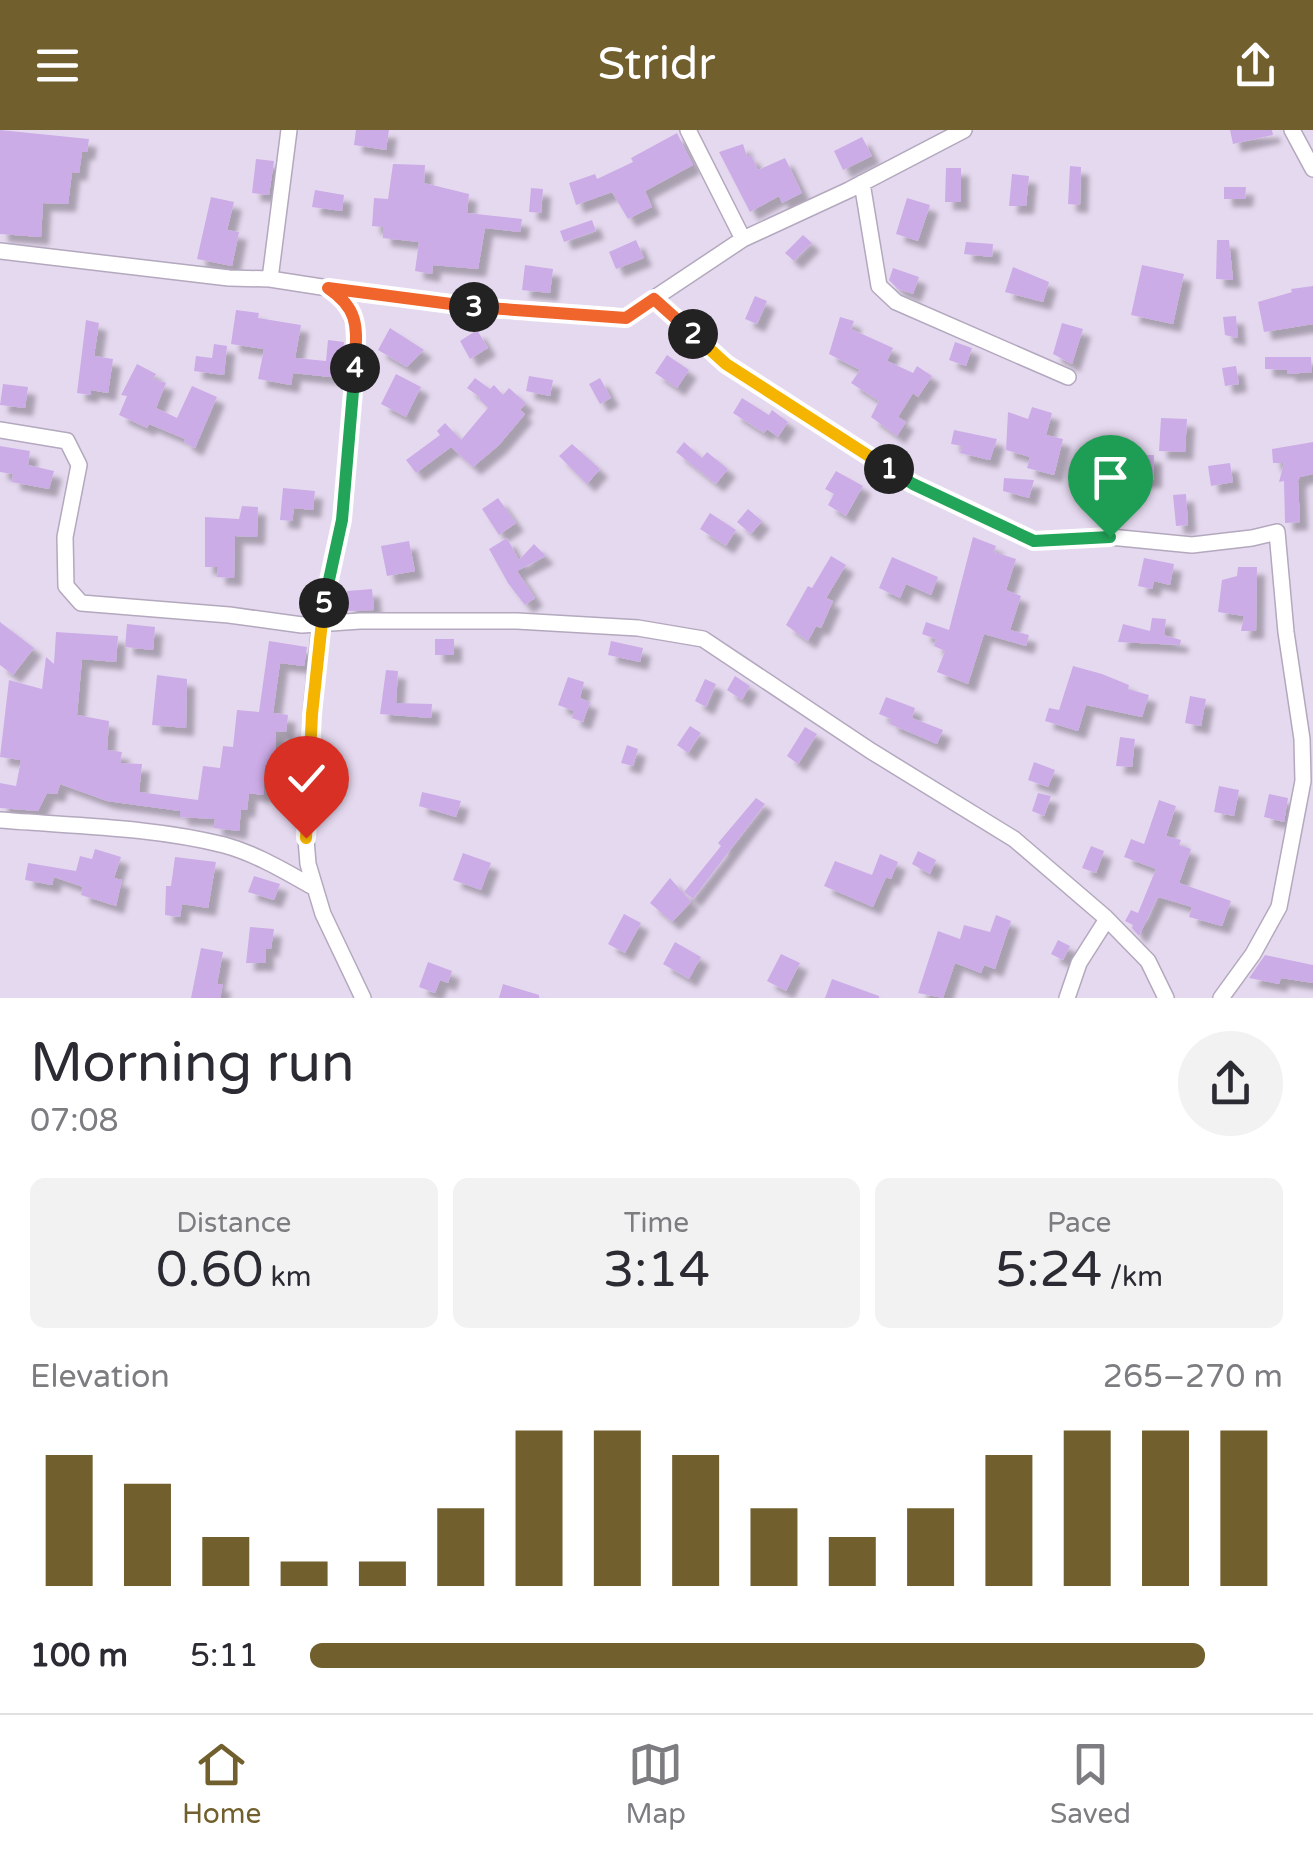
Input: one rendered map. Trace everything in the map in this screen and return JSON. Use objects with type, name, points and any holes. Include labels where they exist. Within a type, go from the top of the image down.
[{"type":"street","points":[[270,280],[289,130]]},
{"type":"street","points":[[688,130],[744,238]]},
{"type":"street","points":[[0,251],[500,310],[626,318],[744,238],[964,130]]},
{"type":"street","points":[[1292,130],[1312,163]]},
{"type":"street","points":[[862,183],[879,286],[896,302],[1068,377]]},
{"type":"street","points":[[328,288],[348,301],[356,330],[354,387],[342,520],[320,624],[306,825],[308,864],[323,914],[363,998]]},
{"type":"street","points":[[654,299],[726,364],[913,484],[1034,541],[1110,537],[1192,545],[1278,532],[1286,632],[1302,739],[1303,782],[1278,907],[1253,954],[1221,998]]},
{"type":"street","points":[[0,430],[67,440],[79,464],[64,537],[66,586],[81,603],[320,624],[516,621],[638,628],[703,639],[1014,839],[1148,961],[1166,998]]},
{"type":"street","points":[[0,820],[224,845],[256,856],[315,888]]},
{"type":"street","points":[[1067,998],[1079,964],[1106,920]]},
{"type":"building","points":[[0,130],[89,139],[87,152],[82,152],[79,173],[72,172],[68,204],[43,203],[41,237],[0,234]]},
{"type":"building","points":[[356,130],[389,130],[386,150],[354,145]]},
{"type":"building","points":[[1230,130],[1272,130],[1273,135],[1233,144]]},
{"type":"building","points":[[677,133],[693,165],[645,191],[652,207],[628,219],[612,192],[576,205],[569,183],[595,174],[597,179],[633,162],[631,158]]},
{"type":"building","points":[[862,137],[872,156],[843,170],[834,151]]},
{"type":"building","points":[[743,144],[747,157],[751,155],[758,170],[785,158],[802,193],[782,203],[779,196],[750,212],[719,152]]},
{"type":"building","points":[[256,159],[274,161],[269,195],[252,193]]},
{"type":"building","points":[[393,164],[425,165],[424,183],[469,194],[467,213],[522,219],[520,232],[485,228],[478,269],[433,265],[432,274],[415,271],[419,242],[383,238],[383,227],[372,226],[374,198],[388,199]]},
{"type":"building","points":[[1070,166],[1081,167],[1080,205],[1068,204]]},
{"type":"building","points":[[946,168],[961,168],[961,202],[945,202]]},
{"type":"building","points":[[1012,174],[1029,176],[1026,206],[1009,206]]},
{"type":"building","points":[[1224,187],[1246,187],[1245,199],[1224,199]]},
{"type":"building","points":[[531,188],[543,189],[541,213],[529,212]]},
{"type":"building","points":[[315,190],[344,195],[342,211],[312,207]]},
{"type":"building","points":[[211,197],[234,202],[227,230],[239,232],[232,266],[197,259]]},
{"type":"building","points":[[907,198],[930,205],[918,241],[896,234]]},
{"type":"building","points":[[592,220],[596,231],[564,242],[560,231]]},
{"type":"building","points":[[803,235],[812,243],[794,261],[785,253]]},
{"type":"building","points":[[636,240],[644,258],[616,269],[609,252]]},
{"type":"building","points":[[1217,240],[1229,240],[1233,280],[1216,279]]},
{"type":"building","points":[[966,242],[993,244],[992,257],[964,254]]},
{"type":"building","points":[[525,265],[553,269],[550,293],[522,290]]},
{"type":"building","points":[[1142,265],[1184,274],[1173,324],[1131,315]]},
{"type":"building","points":[[1013,267],[1049,282],[1043,302],[1005,292]]},
{"type":"building","points":[[893,268],[919,277],[913,294],[898,289],[889,280]]},
{"type":"building","points":[[1313,286],[1313,324],[1264,332],[1258,302],[1292,292],[1291,289]]},
{"type":"building","points":[[755,296],[767,301],[757,324],[745,319]]},
{"type":"building","points":[[236,310],[301,325],[295,358],[326,361],[328,340],[344,342],[340,378],[293,373],[291,385],[258,379],[264,349],[231,344]]},
{"type":"building","points":[[1236,316],[1238,338],[1225,335],[1223,317]]},
{"type":"building","points":[[840,317],[854,321],[851,329],[893,348],[887,361],[913,373],[917,366],[932,376],[918,397],[913,393],[898,417],[906,422],[897,436],[871,417],[879,401],[851,383],[860,370],[829,354]]},
{"type":"building","points":[[86,320],[99,323],[94,356],[113,359],[108,393],[77,393]]},
{"type":"building","points":[[1062,323],[1083,329],[1072,364],[1053,354]]},
{"type":"building","points":[[390,328],[424,350],[407,367],[378,350]]},
{"type":"building","points":[[477,330],[488,348],[470,359],[460,341]]},
{"type":"building","points":[[955,342],[972,348],[966,366],[949,360]]},
{"type":"building","points":[[214,344],[227,346],[224,375],[194,371],[196,356],[212,358]]},
{"type":"building","points":[[667,355],[689,370],[677,388],[655,373]]},
{"type":"building","points":[[1265,357],[1311,357],[1312,372],[1288,374],[1287,370],[1265,369]]},
{"type":"building","points":[[137,364],[156,374],[153,379],[166,383],[156,408],[177,418],[192,386],[217,397],[195,448],[185,439],[119,415],[127,396],[121,395]]},
{"type":"building","points":[[1236,366],[1239,384],[1225,386],[1222,368]]},
{"type":"building","points":[[396,374],[421,387],[406,417],[381,404]]},
{"type":"building","points":[[529,376],[553,380],[550,396],[526,391]]},
{"type":"building","points":[[475,378],[490,389],[494,385],[503,395],[509,388],[526,403],[520,410],[525,414],[499,445],[473,467],[451,447],[416,473],[406,460],[440,435],[437,431],[445,423],[461,440],[488,408],[467,388]]},
{"type":"building","points":[[600,378],[611,398],[600,404],[589,384]]},
{"type":"building","points":[[3,384],[28,387],[25,408],[0,405]]},
{"type":"building","points":[[742,398],[769,415],[772,410],[788,422],[778,437],[767,429],[764,433],[733,413]]},
{"type":"building","points":[[1032,407],[1052,413],[1046,435],[1063,439],[1054,475],[1027,468],[1030,457],[1006,450],[1008,412],[1028,419]]},
{"type":"building","points":[[1161,418],[1187,419],[1185,452],[1159,451]]},
{"type":"building","points":[[954,430],[997,439],[990,460],[960,453],[962,446],[951,444]]},
{"type":"building","points":[[684,442],[702,458],[707,452],[728,469],[716,484],[676,452]]},
{"type":"building","points":[[1313,442],[1313,474],[1298,481],[1300,522],[1285,523],[1284,481],[1279,482],[1284,463],[1273,463],[1272,449]]},
{"type":"building","points":[[572,444],[600,469],[587,484],[559,456]]},
{"type":"building","points":[[0,446],[30,451],[28,465],[54,471],[49,489],[12,482],[13,474],[0,472]]},
{"type":"building","points":[[1134,455],[1154,455],[1154,480],[1134,480]]},
{"type":"building","points":[[1230,463],[1233,482],[1211,486],[1208,466]]},
{"type":"building","points":[[836,471],[863,486],[846,516],[828,505],[834,494],[825,489]]},
{"type":"building","points":[[1004,478],[1034,480],[1029,498],[1003,491]]},
{"type":"building","points":[[283,488],[315,491],[313,510],[294,508],[292,521],[280,520]]},
{"type":"building","points":[[1186,494],[1188,525],[1176,526],[1173,495]]},
{"type":"building","points":[[498,498],[516,523],[499,535],[482,509]]},
{"type":"building","points":[[242,506],[258,507],[257,537],[235,536],[234,578],[217,577],[218,567],[205,567],[205,517],[239,519]]},
{"type":"building","points":[[748,509],[762,521],[751,534],[737,522]]},
{"type":"building","points":[[710,513],[736,530],[726,546],[700,529]]},
{"type":"building","points":[[973,537],[996,546],[994,552],[1016,559],[1006,590],[1021,596],[1010,630],[1029,635],[1026,646],[984,634],[968,684],[937,672],[945,651],[934,646],[936,639],[922,634],[926,622],[949,630]]},
{"type":"building","points":[[507,538],[519,560],[534,544],[546,556],[517,571],[535,598],[525,605],[489,549]]},
{"type":"building","points":[[409,541],[415,571],[387,576],[381,546]]},
{"type":"building","points":[[831,556],[846,565],[826,598],[833,601],[821,628],[816,626],[808,641],[786,625]]},
{"type":"building","points":[[892,557],[938,577],[931,595],[906,584],[900,598],[879,588]]},
{"type":"building","points":[[1144,558],[1174,564],[1170,585],[1154,581],[1152,589],[1138,586]]},
{"type":"building","points":[[1238,567],[1257,567],[1256,631],[1241,631],[1244,616],[1218,612],[1222,580],[1237,576]]},
{"type":"building","points":[[372,589],[374,610],[348,611],[347,591]]},
{"type":"building","points":[[1152,618],[1166,619],[1164,635],[1181,640],[1180,645],[1118,642],[1123,624],[1150,631]]},
{"type":"building","points":[[0,622],[34,648],[13,675],[0,665]]},
{"type":"building","points":[[127,624],[155,627],[153,650],[125,647]]},
{"type":"building","points":[[56,632],[118,636],[116,662],[82,659],[77,715],[109,721],[107,750],[122,752],[120,763],[142,764],[139,792],[198,800],[203,766],[220,768],[223,746],[233,747],[237,710],[259,712],[269,641],[307,647],[304,666],[280,663],[273,713],[288,715],[286,732],[276,731],[276,765],[265,765],[263,795],[249,793],[247,810],[241,809],[239,831],[214,828],[215,819],[180,817],[180,811],[107,801],[60,784],[57,794],[47,793],[38,811],[0,808],[0,783],[16,786],[21,760],[0,757],[9,680],[42,689],[46,657],[54,664]]},
{"type":"building","points":[[435,639],[454,639],[454,655],[435,655]]},
{"type":"building","points":[[611,641],[643,648],[640,662],[608,655]]},
{"type":"building","points":[[1073,666],[1149,695],[1142,717],[1086,705],[1078,731],[1045,721],[1049,708],[1059,710]]},
{"type":"building","points":[[386,670],[398,671],[396,703],[432,704],[431,718],[380,714]]},
{"type":"building","points":[[157,675],[187,679],[186,728],[152,725]]},
{"type":"building","points":[[735,676],[750,686],[742,700],[727,690]]},
{"type":"building","points":[[568,677],[584,682],[580,698],[590,702],[583,722],[572,718],[574,711],[558,705]]},
{"type":"building","points":[[705,679],[716,684],[706,707],[695,701]]},
{"type":"building","points":[[1190,696],[1206,699],[1201,726],[1185,723]]},
{"type":"building","points":[[886,697],[915,708],[912,718],[943,730],[937,744],[890,724],[891,719],[879,714]]},
{"type":"building","points":[[690,726],[701,733],[688,753],[677,745]]},
{"type":"building","points":[[805,727],[817,734],[798,764],[787,756]]},
{"type":"building","points":[[1120,737],[1135,739],[1132,767],[1116,766]]},
{"type":"building","points":[[627,745],[638,749],[633,766],[621,763]]},
{"type":"building","points":[[1034,762],[1055,770],[1048,787],[1028,780]]},
{"type":"building","points":[[1219,786],[1239,790],[1234,816],[1214,812]]},
{"type":"building","points":[[422,792],[461,801],[456,817],[419,806]]},
{"type":"building","points":[[1038,793],[1051,796],[1044,816],[1032,811]]},
{"type":"building","points":[[1269,794],[1288,798],[1284,822],[1264,817]]},
{"type":"building","points":[[756,798],[765,804],[693,899],[684,892]]},
{"type":"building","points":[[1159,800],[1176,806],[1166,836],[1181,840],[1179,845],[1191,849],[1179,883],[1231,901],[1222,926],[1189,917],[1192,907],[1158,897],[1139,936],[1133,925],[1125,921],[1131,910],[1138,913],[1156,869],[1124,857],[1131,839],[1144,844]]},
{"type":"building","points":[[1091,846],[1104,851],[1096,873],[1082,868]]},
{"type":"building","points":[[95,849],[121,857],[114,878],[122,880],[116,906],[81,895],[83,887],[54,877],[52,885],[25,880],[28,863],[76,871],[80,856],[92,859]]},
{"type":"building","points":[[918,851],[936,860],[930,874],[912,864]]},
{"type":"building","points":[[463,853],[491,863],[481,890],[453,880]]},
{"type":"building","points":[[880,854],[898,862],[891,879],[886,877],[873,907],[824,886],[835,861],[872,875]]},
{"type":"building","points":[[175,857],[216,862],[208,908],[182,904],[180,917],[165,915],[166,886],[171,886]]},
{"type":"building","points":[[254,876],[280,884],[274,900],[248,892]]},
{"type":"building","points":[[670,878],[691,902],[672,922],[650,903]]},
{"type":"building","points":[[624,914],[641,923],[625,953],[608,944]]},
{"type":"building","points":[[996,915],[1011,921],[995,969],[984,965],[981,973],[955,963],[943,998],[918,993],[938,931],[960,939],[964,925],[990,932]]},
{"type":"building","points":[[250,927],[274,929],[271,949],[266,948],[266,963],[246,963]]},
{"type":"building","points":[[1058,940],[1070,946],[1063,960],[1051,954]]},
{"type":"building","points":[[675,942],[701,957],[689,979],[663,964]]},
{"type":"building","points":[[201,948],[223,952],[217,984],[223,984],[220,998],[191,998]]},
{"type":"building","points":[[781,954],[800,963],[786,991],[767,981]]},
{"type":"building","points":[[1265,955],[1313,965],[1313,983],[1281,978],[1279,984],[1249,978]]},
{"type":"building","points":[[428,962],[452,971],[448,983],[440,980],[435,993],[419,987]]},
{"type":"building","points":[[832,979],[879,996],[879,998],[825,998]]},
{"type":"building","points":[[503,984],[539,995],[539,998],[499,998]]},
{"type":"route","points":[[306,838],[320,624],[342,520],[354,387],[356,330],[348,301],[328,288],[500,310],[626,318],[654,299],[726,364],[913,484],[1034,541],[1110,537]]}]
